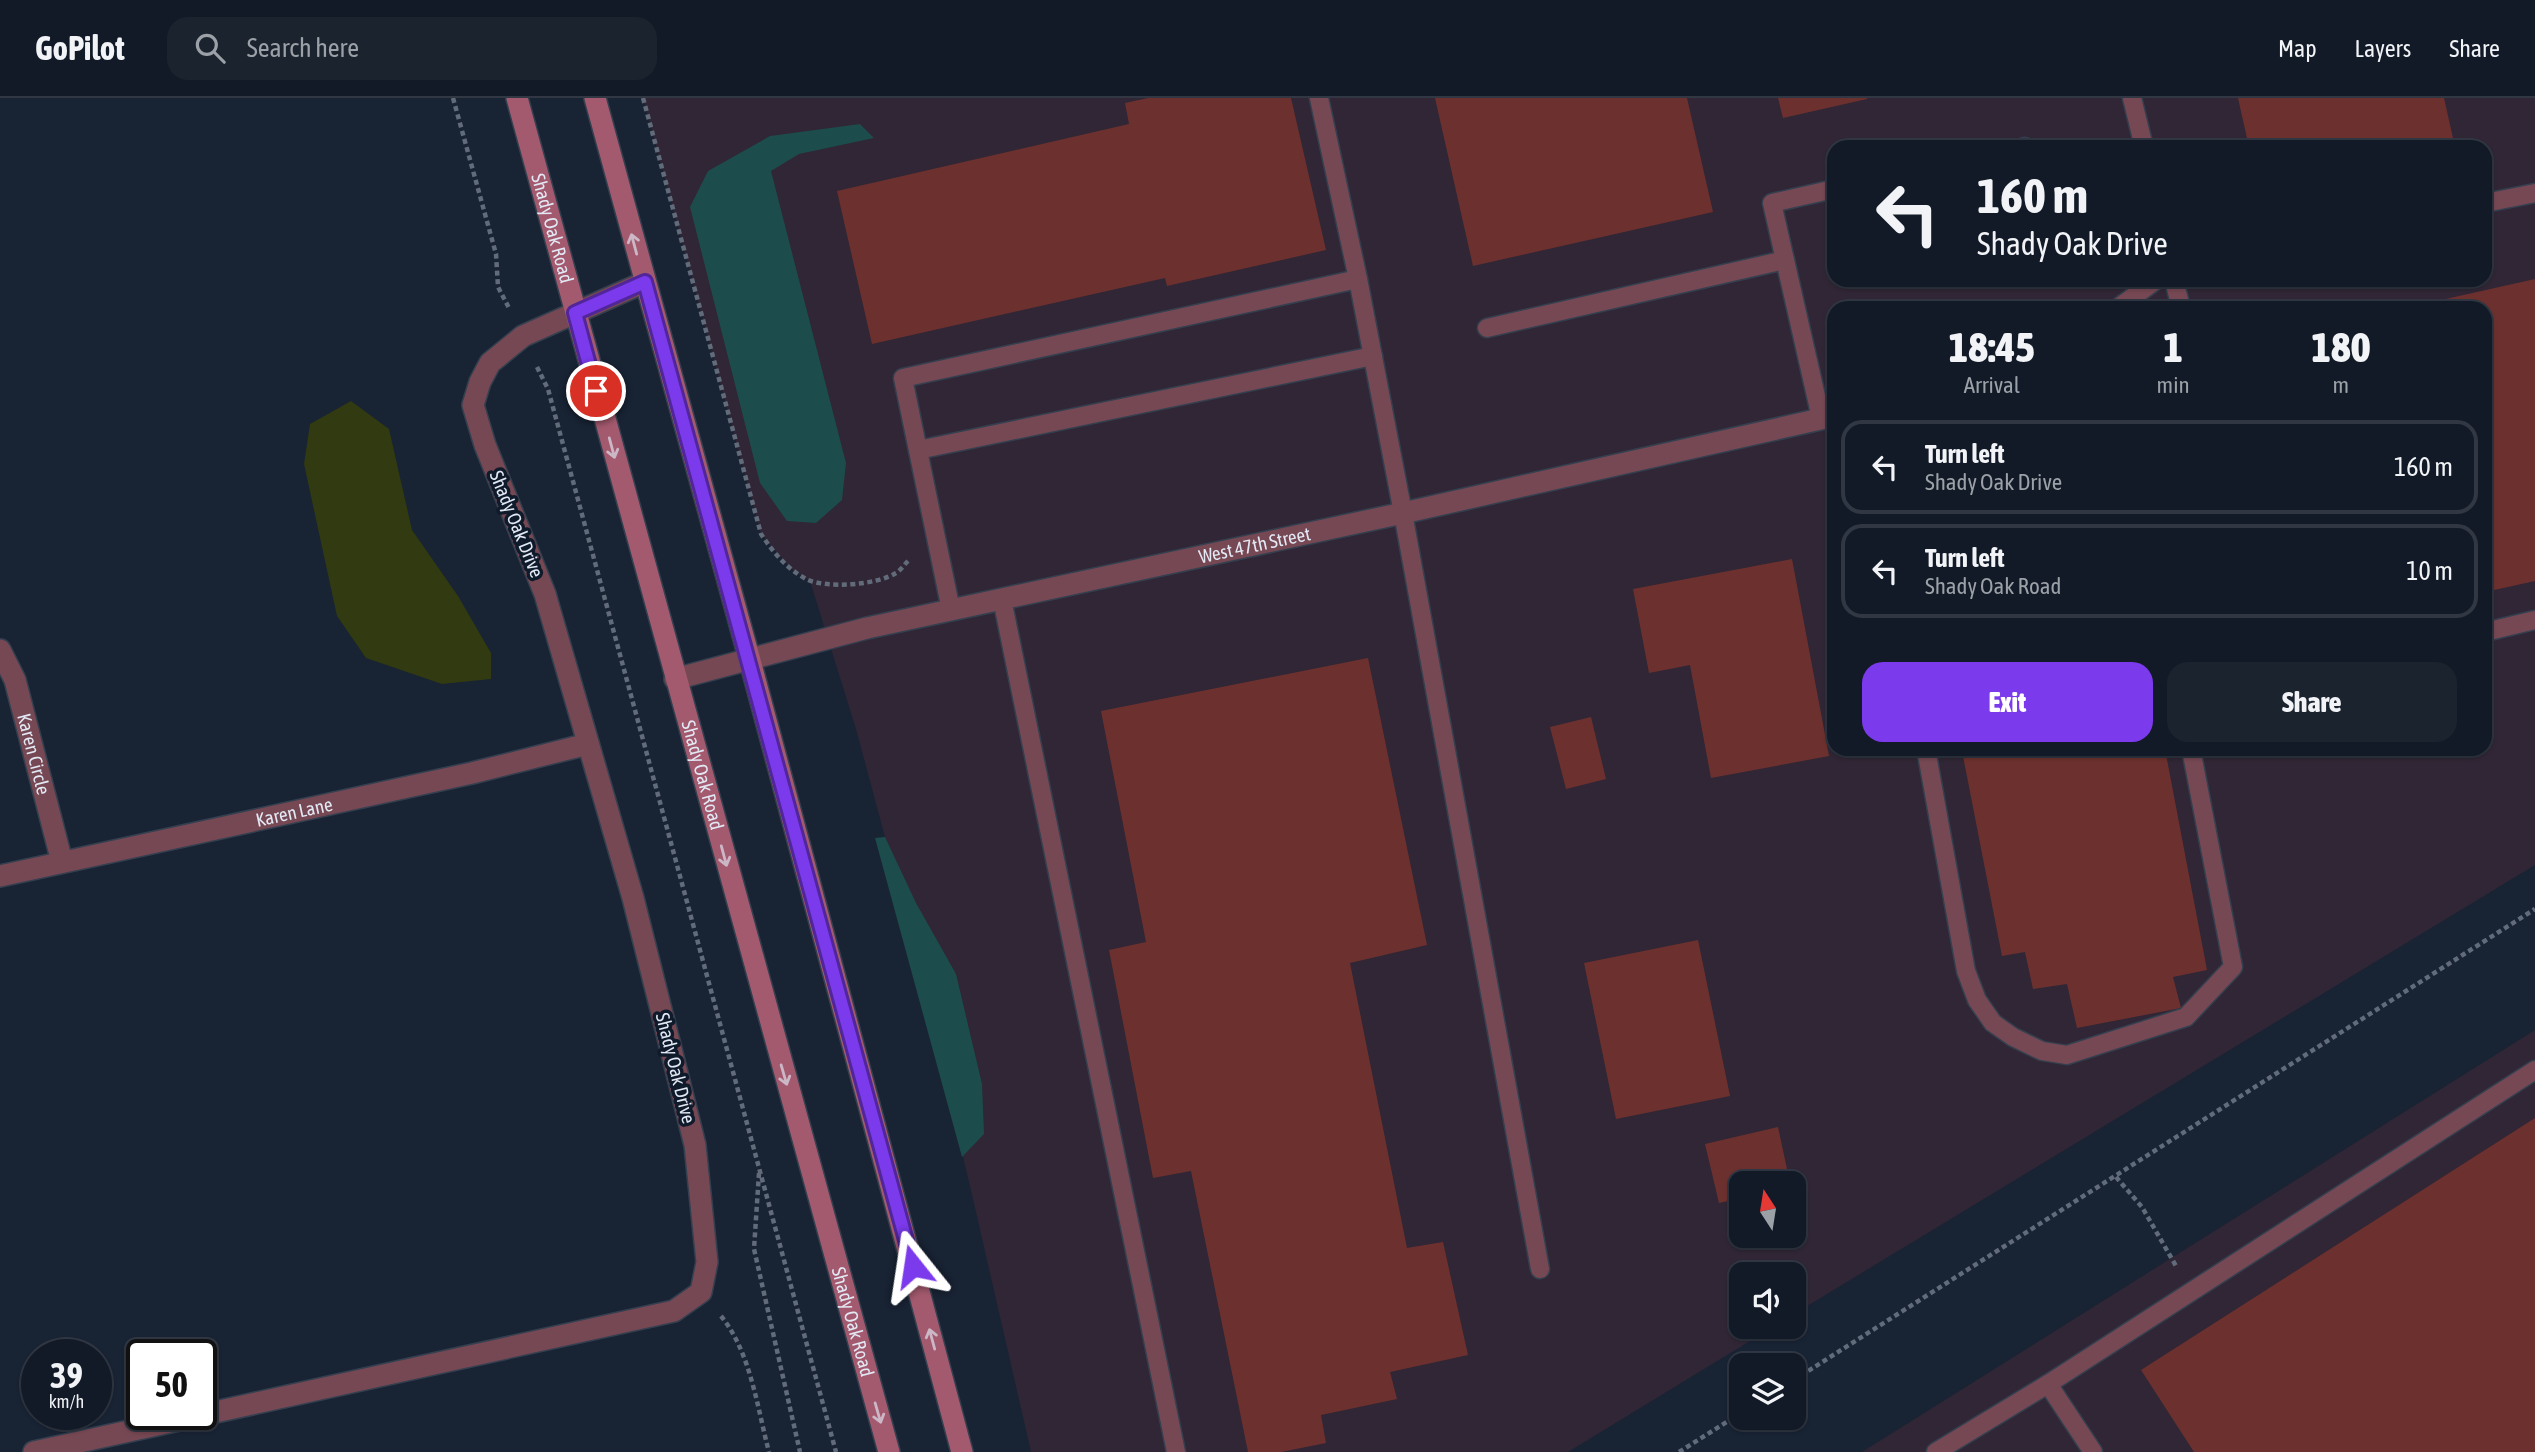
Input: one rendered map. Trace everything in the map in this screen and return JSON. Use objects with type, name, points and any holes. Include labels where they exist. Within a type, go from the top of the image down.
[{"type":"main road","name":"Shady Oak Road","points":[[517,98],[889,1452]]},
{"type":"main road","points":[[595,98],[749,657],[962,1452]]},
{"type":"street","name":"Shady Oak Drive","points":[[645,282],[523,336],[490,363],[480,382],[473,405],[485,445],[545,594],[633,898],[695,1145],[707,1262],[701,1292]]},
{"type":"street","name":"West 47th Street","points":[[676,678],[749,657],[951,610],[1403,513],[1827,417]]},
{"type":"street","name":"Karen Circle","points":[[0,650],[15,680],[62,862]]},
{"type":"street","name":"Karen Lane","points":[[0,876],[458,776],[588,744]]},
{"type":"street","points":[[34,1452],[674,1311],[701,1292]]},
{"type":"lane","points":[[1319,98],[1358,279],[1403,513],[1540,1269]]},
{"type":"lane","points":[[2132,98],[2142,140]]},
{"type":"lane","points":[[1827,191],[1772,203],[1827,413]]},
{"type":"lane","points":[[2492,202],[2535,193]]},
{"type":"lane","points":[[1488,328],[1785,260]]},
{"type":"lane","points":[[951,610],[903,378],[1358,279]]},
{"type":"lane","points":[[2128,301],[2146,287]]},
{"type":"lane","points":[[918,450],[1373,356]]},
{"type":"lane","points":[[1002,599],[1176,1452]]},
{"type":"lane","points":[[2492,630],[2535,621]]},
{"type":"lane","points":[[1927,756],[1966,971],[1978,1000],[1993,1023],[2013,1037],[2042,1051],[2067,1055],[2186,1017],[2233,967],[2192,756]]},
{"type":"lane","points":[[1936,1452],[2048,1384],[2535,1070]]},
{"type":"lane","points":[[2048,1384],[2093,1452]]},
{"type":"path","points":[[453,98],[496,254],[498,287],[548,388],[836,1452]]},
{"type":"path","points":[[643,98],[761,534],[791,569],[810,581],[834,585],[863,583],[896,573],[908,561]]},
{"type":"path","points":[[1806,1372],[2535,909]]},
{"type":"path","points":[[760,1169],[754,1249],[800,1452]]},
{"type":"path","points":[[2116,1177],[2141,1207],[2191,1292]]},
{"type":"path","points":[[701,1292],[731,1329],[737,1341],[747,1366],[769,1452]]},
{"type":"path","points":[[1679,1452],[1729,1421]]},
{"type":"shaded area","points":[[643,98],[2535,98],[2535,865],[1806,1307],[1806,1262],[1729,1262],[1729,1339],[1753,1339],[1568,1452],[1031,1452],[885,837],[856,729],[810,581],[791,569],[761,534]]},
{"type":"shaded area","points":[[860,124],[874,138],[799,154],[771,171],[846,463],[842,500],[816,523],[787,521],[760,483],[690,207],[708,171],[770,136]]},
{"type":"shaded area","points":[[351,401],[389,429],[412,530],[458,596],[491,653],[491,679],[442,684],[366,658],[337,616],[304,464],[310,424]]},
{"type":"shaded area","points":[[885,837],[916,903],[956,974],[982,1084],[984,1134],[962,1157],[875,838]]},
{"type":"shaded area","points":[[2535,1030],[2535,1452],[1862,1452]]},
{"type":"building","points":[[1148,98],[1291,98],[1326,250],[1167,286],[1165,278],[872,344],[837,191],[1129,124],[1125,103]]},
{"type":"building","points":[[1435,98],[1687,98],[1713,212],[1473,266]]},
{"type":"building","points":[[1778,98],[1867,98],[1867,99],[1783,118]]},
{"type":"building","points":[[2238,98],[2444,98],[2453,140],[2247,140]]},
{"type":"building","points":[[2535,279],[2535,581],[2492,590],[2492,301],[2437,301]]},
{"type":"building","points":[[1792,559],[1829,756],[1711,778],[1690,665],[1649,673],[1633,589]]},
{"type":"building","points":[[1368,658],[1427,945],[1350,963],[1407,1248],[1443,1242],[1468,1355],[1390,1372],[1397,1399],[1321,1415],[1326,1443],[1281,1452],[1248,1452],[1191,1171],[1153,1178],[1109,950],[1146,942],[1101,711]]},
{"type":"building","points":[[1591,717],[1606,779],[1566,789],[1550,727]]},
{"type":"building","points":[[1963,756],[2166,756],[2207,970],[2173,977],[2181,1008],[2077,1028],[2067,984],[2033,989],[2025,952],[2002,956]]},
{"type":"building","points":[[1698,940],[1730,1096],[1616,1119],[1584,963]]},
{"type":"building","points":[[2535,1118],[2535,1452],[2194,1452],[2141,1370]]},
{"type":"building","points":[[1778,1127],[1787,1171],[1729,1171],[1729,1201],[1719,1203],[1705,1144]]},
{"type":"route","points":[[596,391],[575,313],[645,282],[913,1266]]}]
